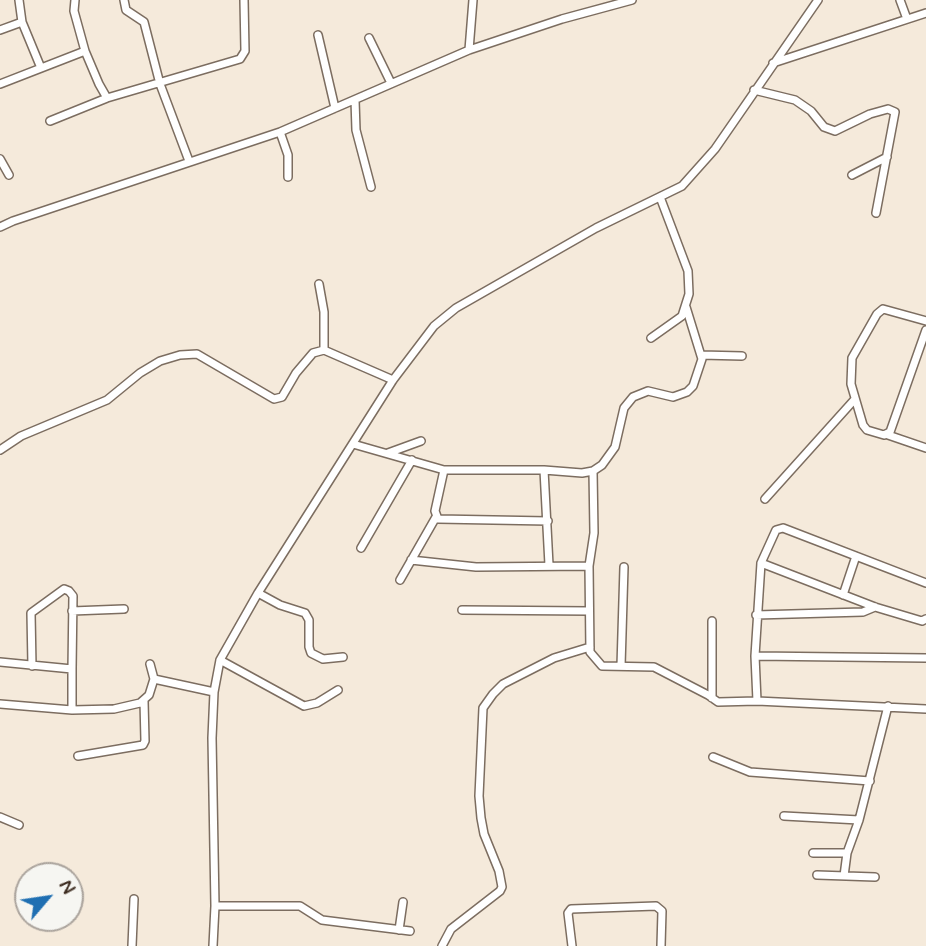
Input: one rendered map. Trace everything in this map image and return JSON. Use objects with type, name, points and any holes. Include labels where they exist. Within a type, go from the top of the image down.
[{"type":"street","points":[[19,0],[22,22],[41,68]]},
{"type":"street","points":[[75,0],[74,11],[85,51],[107,98]]},
{"type":"street","points":[[124,0],[126,10],[144,22],[160,84],[189,161]]},
{"type":"street","points":[[50,121],[107,98],[240,59],[244,55],[244,0]]},
{"type":"street","points":[[469,50],[473,0]]},
{"type":"street","points":[[0,227],[280,132],[469,50],[562,19],[632,0]]},
{"type":"street","points":[[213,946],[215,906],[212,737],[214,692],[220,660],[258,593],[393,380],[433,326],[456,309],[596,228],[682,186],[715,149],[818,0]]},
{"type":"street","points":[[900,0],[907,19]]},
{"type":"street","points":[[772,63],[926,13]]},
{"type":"street","points":[[0,30],[22,22]]},
{"type":"street","points":[[318,34],[335,108]]},
{"type":"street","points":[[369,38],[391,83]]},
{"type":"street","points":[[0,84],[85,51]]},
{"type":"street","points":[[754,90],[795,100],[811,111],[824,127],[835,131],[870,114],[892,110],[895,116],[876,213]]},
{"type":"street","points":[[355,100],[356,130],[371,187]]},
{"type":"street","points":[[280,132],[288,155],[288,177]]},
{"type":"street","points":[[852,175],[887,157]]},
{"type":"street","points":[[0,159],[9,175]]},
{"type":"street","points":[[650,338],[682,316],[689,294],[688,271],[660,197]]},
{"type":"street","points":[[318,284],[324,312],[324,350]]},
{"type":"street","points":[[353,444],[444,470],[593,471],[602,465],[615,447],[624,408],[633,397],[648,391],[673,397],[687,392],[693,386],[701,366],[701,355],[686,307]]},
{"type":"street","points":[[926,321],[888,309],[877,314],[852,358],[851,384],[867,430],[926,448]]},
{"type":"street","points":[[888,435],[926,330]]},
{"type":"street","points":[[0,450],[21,436],[107,400],[140,373],[160,361],[180,355],[197,354],[274,399],[282,397],[296,373],[313,353],[324,350],[393,380]]},
{"type":"street","points":[[701,355],[741,356]]},
{"type":"street","points":[[765,499],[855,399]]},
{"type":"street","points":[[387,454],[421,441]]},
{"type":"street","points":[[361,548],[412,460]]},
{"type":"street","points":[[400,580],[436,517],[435,510],[444,470]]},
{"type":"street","points":[[544,470],[549,565]]},
{"type":"street","points":[[593,471],[594,533],[589,566],[590,652],[602,666],[654,667],[718,702],[757,701],[926,709]]},
{"type":"street","points":[[436,517],[440,520],[548,521]]},
{"type":"street","points":[[757,701],[756,615],[761,564],[776,530],[783,528],[926,583]]},
{"type":"street","points":[[842,594],[856,556]]},
{"type":"street","points":[[411,560],[476,567],[589,566]]},
{"type":"street","points":[[761,564],[875,607],[922,621],[926,619]]},
{"type":"street","points":[[621,666],[624,567]]},
{"type":"street","points":[[32,666],[31,613],[64,589],[69,591],[73,596],[72,710]]},
{"type":"street","points":[[258,593],[280,605],[305,613],[309,620],[311,653],[323,659],[343,657]]},
{"type":"street","points":[[756,615],[863,612],[875,607]]},
{"type":"street","points":[[72,611],[124,609]]},
{"type":"street","points":[[462,610],[589,611]]},
{"type":"street","points":[[712,621],[712,698]]},
{"type":"street","points":[[442,946],[452,929],[502,887],[481,818],[479,796],[483,708],[503,684],[554,658],[590,647]]},
{"type":"street","points":[[755,656],[926,658]]},
{"type":"street","points":[[220,660],[304,706],[317,703],[338,690]]},
{"type":"street","points":[[0,662],[72,669]]},
{"type":"street","points":[[0,704],[72,710],[114,709],[144,701],[154,679],[150,663]]},
{"type":"street","points":[[154,679],[214,692]]},
{"type":"street","points":[[78,756],[142,745],[145,741],[144,701]]},
{"type":"street","points":[[844,876],[847,853],[870,781],[888,706]]},
{"type":"street","points":[[713,757],[750,772],[870,781]]},
{"type":"street","points":[[784,816],[859,820]]},
{"type":"street","points":[[0,817],[19,825]]},
{"type":"street","points":[[813,853],[847,853]]},
{"type":"street","points":[[817,876],[875,877]]},
{"type":"street","points":[[132,946],[134,899]]},
{"type":"street","points":[[399,930],[403,902]]},
{"type":"street","points":[[215,906],[300,906],[322,920],[410,931]]},
{"type":"street","points":[[572,946],[568,913],[571,909],[656,906],[662,911],[661,946]]}]
